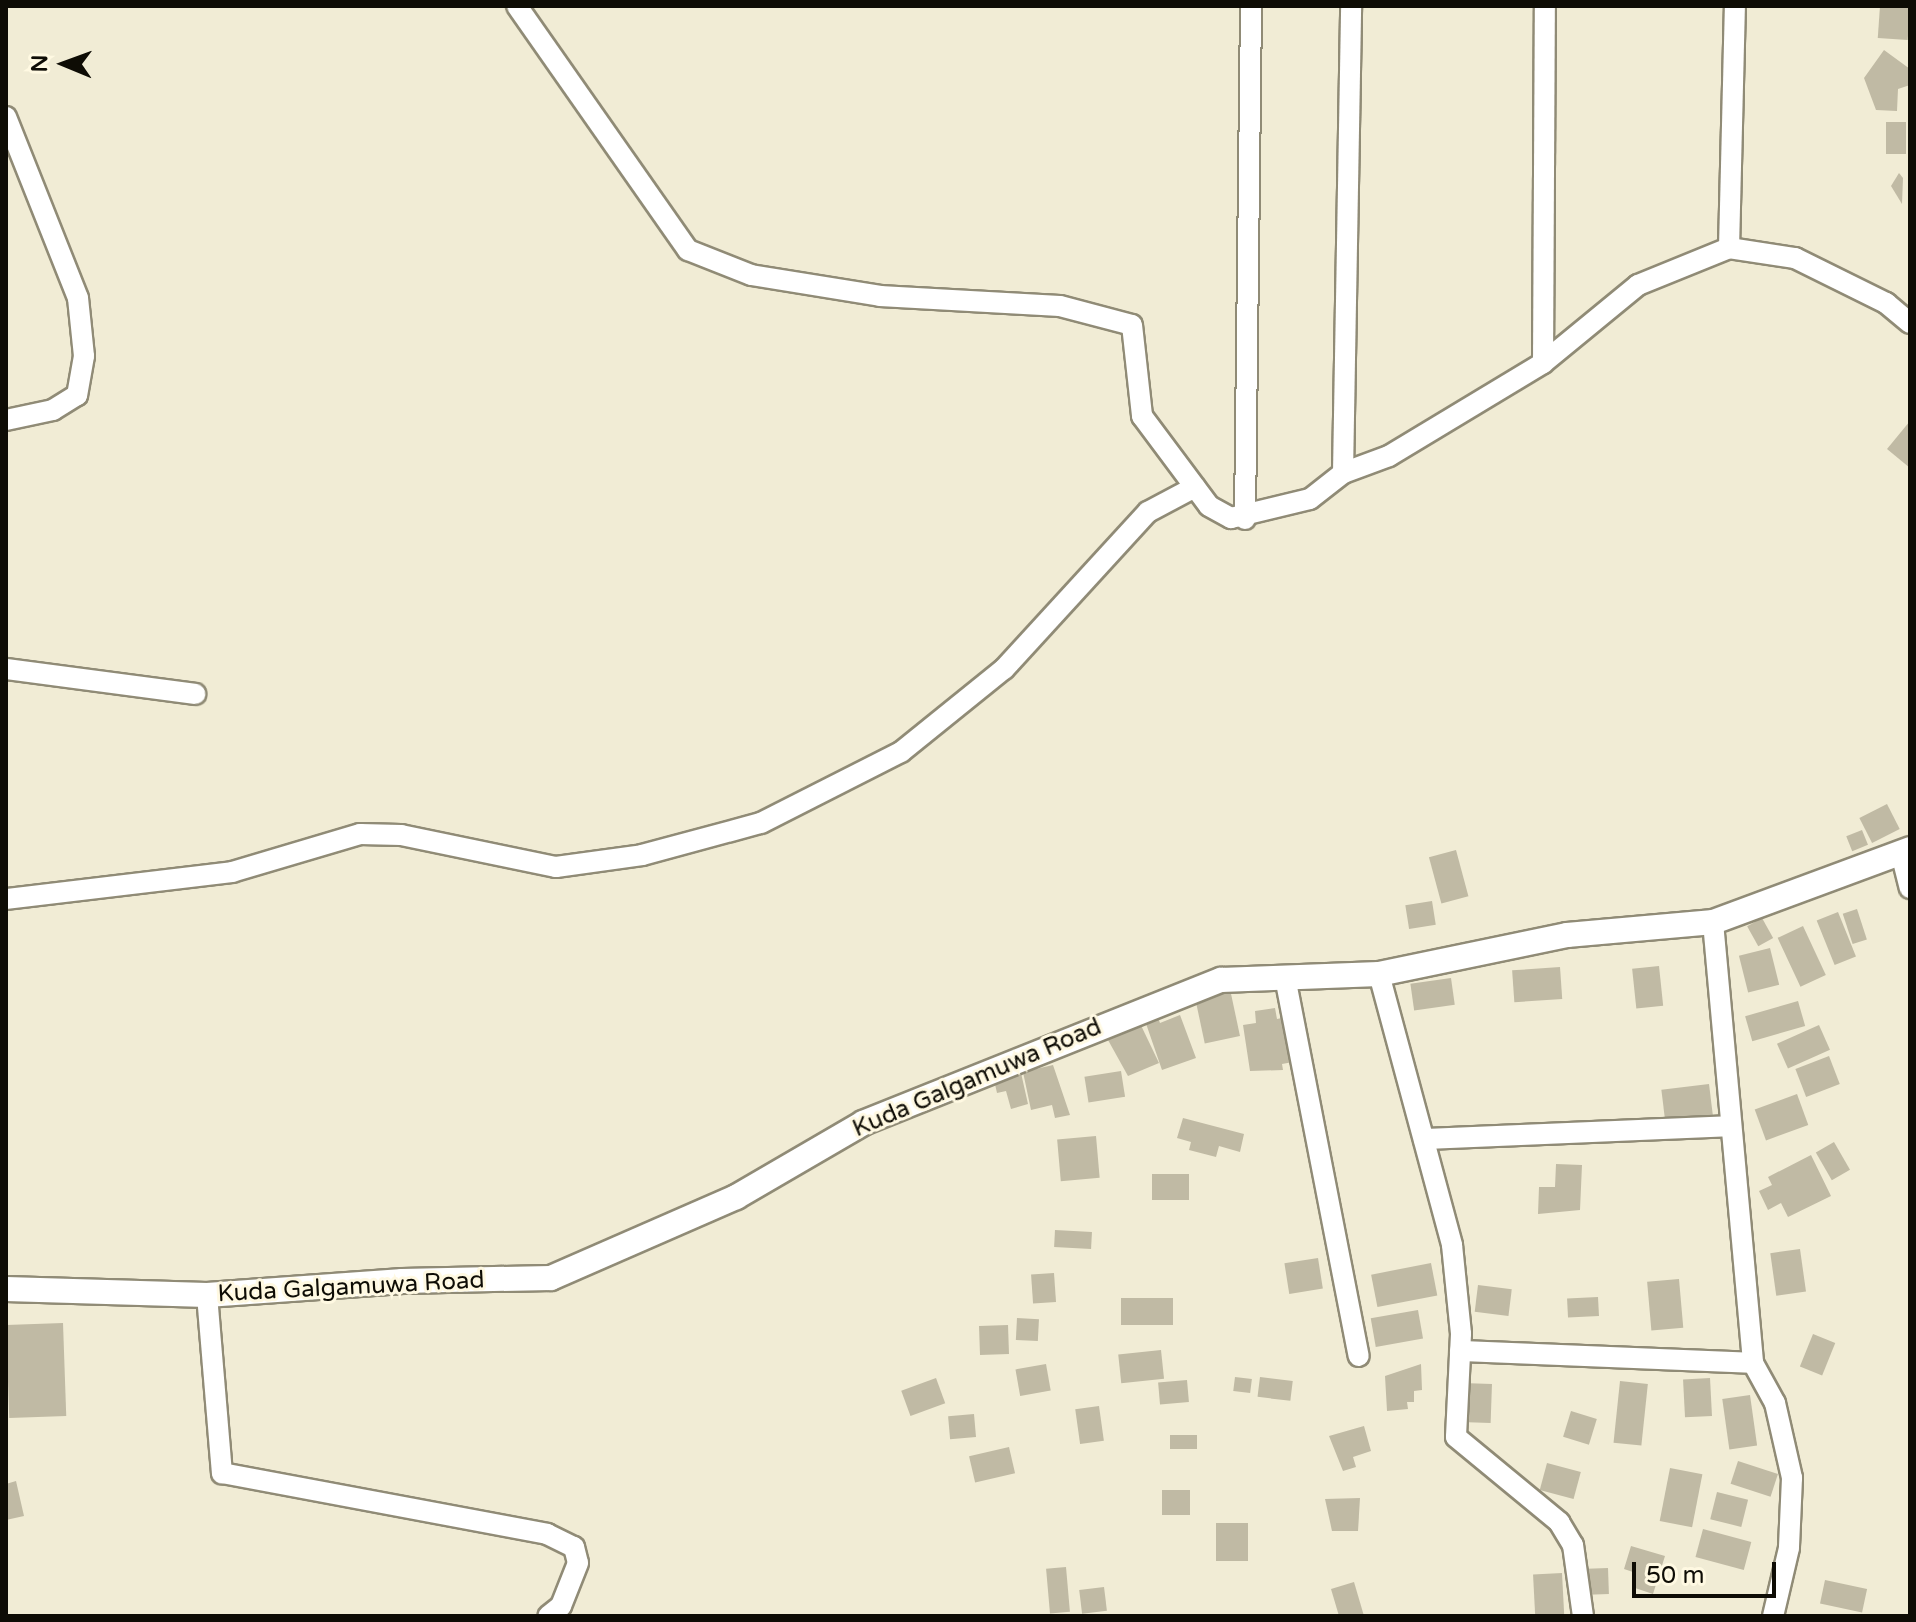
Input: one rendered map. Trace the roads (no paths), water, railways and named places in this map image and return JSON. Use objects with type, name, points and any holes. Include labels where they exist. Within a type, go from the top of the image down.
[{"type":"street","points":[[517,6],[688,250],[751,275],[880,296],[1060,306],[1132,325],[1142,416],[1209,506],[1245,519],[1310,499],[1343,473],[1389,456],[1543,363],[1638,285],[1729,248],[1795,258],[1886,303],[1910,323]]},
{"type":"street","points":[[1245,519],[1251,6]]},
{"type":"street","points":[[1343,473],[1351,6]]},
{"type":"street","points":[[1543,363],[1545,6]]},
{"type":"street","points":[[1729,248],[1735,6]]},
{"type":"street","points":[[6,117],[78,298],[84,356],[77,395],[53,410],[6,420]]},
{"type":"street","points":[[6,899],[232,872],[360,834],[401,835],[556,867],[642,855],[761,823],[901,752],[1004,669],[1148,512],[1195,487]]},
{"type":"street","points":[[6,669],[195,694]]},
{"type":"street","points":[[1905,851],[1910,888]]},
{"type":"street","name":"Kuda Galgamuwa Road","points":[[6,1289],[207,1295],[551,1278],[736,1197],[863,1123],[977,1073],[1221,980],[1379,974],[1567,935],[1713,922],[1905,851]]},
{"type":"street","points":[[1713,922],[1753,1363],[1775,1403],[1792,1478],[1789,1548],[1773,1616]]},
{"type":"street","points":[[1379,974],[1452,1245],[1460,1351],[1456,1437],[1559,1522],[1573,1545],[1583,1616]]},
{"type":"street","points":[[1285,977],[1359,1356]]},
{"type":"street","points":[[1424,1139],[1730,1126]]},
{"type":"street","points":[[207,1295],[222,1473],[547,1534],[574,1547],[578,1563],[561,1606],[548,1616]]},
{"type":"street","points":[[1460,1351],[1753,1363]]}]
